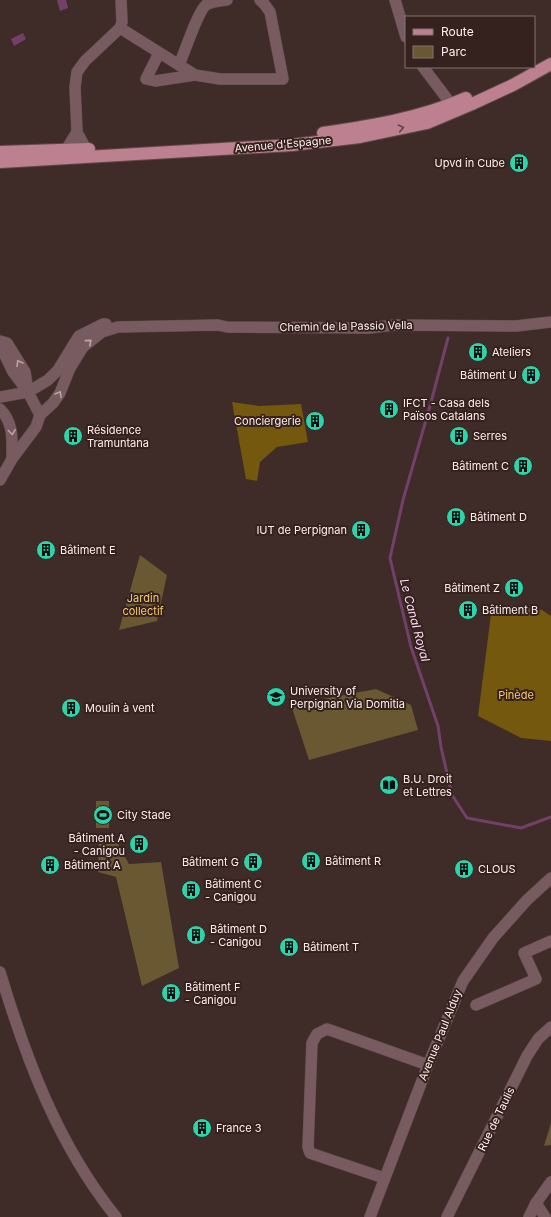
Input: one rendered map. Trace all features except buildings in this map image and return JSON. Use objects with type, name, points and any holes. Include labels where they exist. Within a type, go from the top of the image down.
[{"type":"main road","points":[[535,64],[551,55]]},
{"type":"main road","name":"Avenue d'Espagne","points":[[0,162],[292,145],[360,137],[427,123],[513,85],[551,64]]},
{"type":"main road","name":"Avenue d'Espagne","points":[[0,152],[108,149],[304,136],[366,127],[418,115],[452,104],[512,77],[528,68]]},
{"type":"street","points":[[86,149],[77,132],[75,87],[77,72],[85,61],[120,28],[122,22],[122,0]]},
{"type":"street","points":[[179,65],[205,5],[215,1],[227,0]]},
{"type":"street","points":[[159,53],[146,79],[156,81],[195,75],[220,79],[283,79],[270,12],[265,4],[260,0]]},
{"type":"street","points":[[395,0],[405,34]]},
{"type":"street","points":[[120,28],[195,75]]},
{"type":"street","points":[[424,68],[452,104]]},
{"type":"street","points":[[66,150],[77,132]]},
{"type":"street","name":"Chemin de la Passio Vella","points":[[0,480],[12,459],[36,427],[40,415],[53,403],[60,393],[70,368],[83,347],[102,332],[118,327],[218,325],[227,327],[320,329],[370,328],[394,325],[516,326],[551,322]]},
{"type":"street","name":"Chemin de la Passio Vella","points":[[0,397],[28,392],[48,380],[58,370],[79,336],[104,323],[118,327]]},
{"type":"street","points":[[0,341],[7,343],[25,372],[28,392]]},
{"type":"street","points":[[0,345],[13,372],[28,392],[40,415]]},
{"type":"street","points":[[0,409],[8,418],[12,427],[12,459]]},
{"type":"street","name":"Avenue Paul Alduy","points":[[370,1217],[462,981],[493,938],[527,900],[551,878]]},
{"type":"street","points":[[476,1005],[536,979],[524,953],[551,941]]},
{"type":"street","points":[[0,972],[29,1060],[58,1128],[97,1194],[116,1217]]},
{"type":"street","name":"Rue de Taulis","points":[[447,1217],[527,1056],[538,1039],[551,1026]]},
{"type":"street","points":[[384,1178],[310,1153],[308,1147],[312,1043],[317,1034],[327,1029],[428,1065]]},
{"type":"street","points":[[529,1217],[536,1203],[551,1182]]},
{"type":"street","points":[[536,1203],[545,1217]]},
{"type":"green space","points":[[232,402],[259,406],[301,404],[308,442],[277,447],[260,462],[257,481],[246,479]]},
{"type":"green space","name":"Jardin collectif","points":[[140,555],[167,575],[157,621],[119,630]]},
{"type":"green space","name":"Pinède","points":[[516,605],[542,610],[551,616],[551,741],[521,738],[478,716],[491,614],[497,606]]},
{"type":"green space","points":[[376,689],[411,705],[418,730],[309,760],[291,705]]},
{"type":"green space","name":"City Stade","points":[[96,801],[109,801],[109,828],[96,828]]},
{"type":"green space","points":[[99,838],[116,840],[129,864],[161,862],[179,968],[142,986],[116,877],[98,872]]},
{"type":"green space","points":[[551,1123],[551,1145],[544,1146]]},
{"type":"shaded area","points":[[57,0],[66,0],[68,8],[60,11]]},
{"type":"shaded area","points":[[23,33],[26,39],[14,46],[11,39]]},
{"type":"waterway","name":"Le Canal Royal","points":[[448,338],[403,500],[390,558],[411,647],[438,726],[441,747],[452,795],[467,818],[521,828],[551,817]]},
{"type":"place","name":"Upvd in Cube","points":[[519,163]]},
{"type":"place","name":"Ateliers","points":[[478,352]]},
{"type":"place","name":"Bâtiment U","points":[[531,375]]},
{"type":"place","name":"IFCT - Casa dels Països Catalans","points":[[389,409]]},
{"type":"place","name":"Conciergerie","points":[[315,421]]},
{"type":"place","name":"Résidence Tramuntana","points":[[73,436]]},
{"type":"place","name":"Serres","points":[[459,436]]},
{"type":"place","name":"Bâtiment C","points":[[523,466]]},
{"type":"place","name":"Bâtiment D","points":[[456,517]]},
{"type":"place","name":"IUT de Perpignan","points":[[361,530]]},
{"type":"place","name":"Bâtiment E","points":[[46,550]]},
{"type":"place","name":"Bâtiment Z","points":[[514,588]]},
{"type":"place","name":"Bâtiment B","points":[[468,610]]},
{"type":"place","name":"University of Perpignan Via Domitia","points":[[276,697]]},
{"type":"place","name":"Moulin à vent","points":[[71,708]]},
{"type":"place","name":"B.U. Droit et Lettres","points":[[389,785]]},
{"type":"place","name":"City Stade","points":[[103,815]]},
{"type":"place","name":"Bâtiment A - Canigou","points":[[139,844]]},
{"type":"place","name":"Bâtiment R","points":[[311,861]]},
{"type":"place","name":"Bâtiment G","points":[[253,862]]},
{"type":"place","name":"Bâtiment A","points":[[50,865]]},
{"type":"place","name":"CLOUS","points":[[464,869]]},
{"type":"place","name":"Bâtiment C - Canigou","points":[[191,890]]},
{"type":"place","name":"Bâtiment D - Canigou","points":[[196,935]]},
{"type":"place","name":"Bâtiment T","points":[[289,947]]},
{"type":"place","name":"Bâtiment F - Canigou","points":[[171,993]]},
{"type":"place","name":"France 3","points":[[202,1128]]}]
